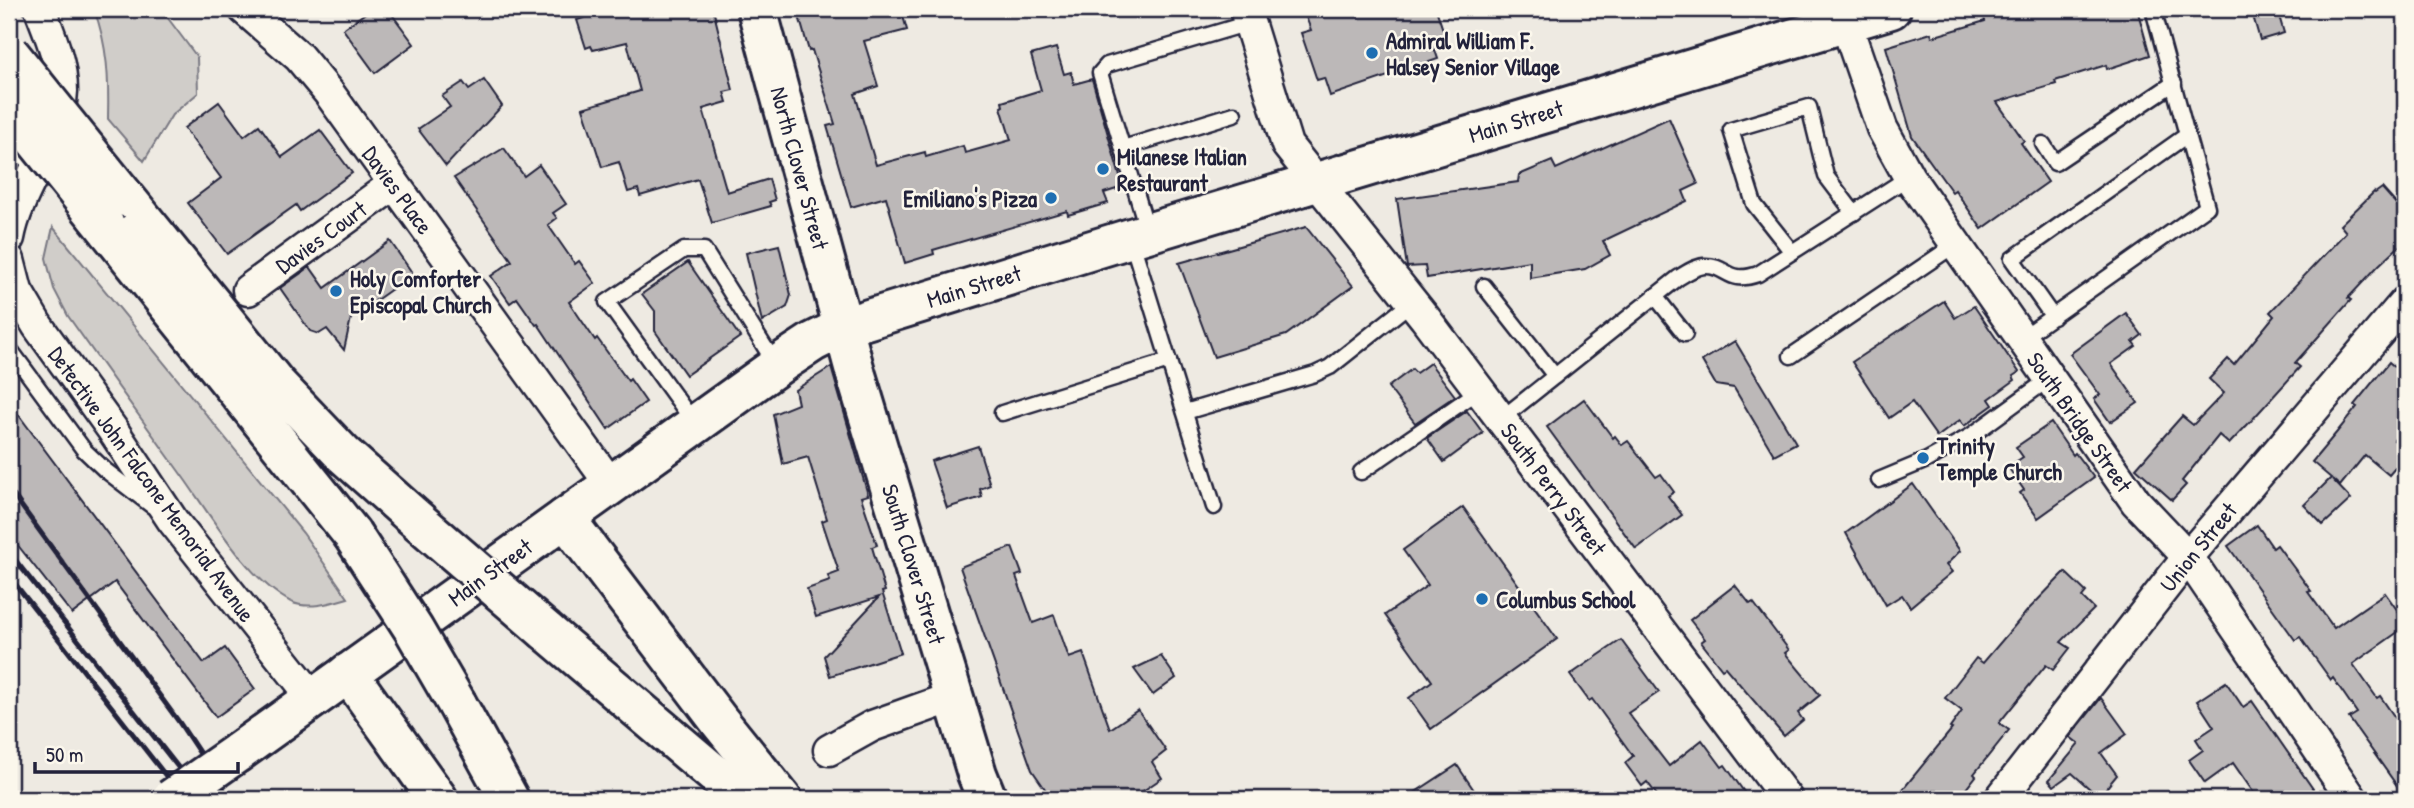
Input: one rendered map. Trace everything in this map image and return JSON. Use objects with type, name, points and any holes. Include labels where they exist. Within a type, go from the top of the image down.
[{"type":"main road","name":"North Clover Street","points":[[757,9],[843,327]]},
{"type":"main road","name":"Main Street","points":[[171,799],[776,366],[813,342],[843,327],[1843,16],[1891,9]]},
{"type":"main road","points":[[9,53],[116,214],[352,534],[457,704],[509,799]]},
{"type":"main road","points":[[22,111],[343,454],[744,799]]},
{"type":"main road","name":"South Clover Street","points":[[843,327],[977,774],[987,799]]},
{"type":"main road","points":[[565,518],[782,799]]},
{"type":"main road","points":[[348,673],[438,799]]},
{"type":"street","points":[[9,238],[14,214],[55,123],[62,92],[59,61],[40,9]]},
{"type":"street","name":"Davies Place","points":[[244,9],[282,41],[315,76],[611,485]]},
{"type":"street","name":"South Perry Street","points":[[1247,16],[1286,145],[1480,390],[1787,799]]},
{"type":"street","name":"South Bridge Street","points":[[1843,16],[1882,128],[1909,177],[2136,502],[2188,557],[2352,799]]},
{"type":"street","name":"Davies Court","points":[[248,289],[394,184]]},
{"type":"street","name":"Detective John Falcone Memorial Avenue","points":[[9,260],[18,291],[27,309],[173,521],[313,698]]},
{"type":"street","name":"Union Street","points":[[2009,795],[2188,557],[2405,302]]},
{"type":"street","points":[[829,750],[872,726],[954,697]]},
{"type":"lane","points":[[2022,338],[2207,208],[2153,9]]},
{"type":"lane","points":[[1214,507],[1169,361],[1123,148],[1100,72],[1107,65],[1247,16]]},
{"type":"lane","points":[[2043,144],[2055,163],[2174,83]]},
{"type":"lane","points":[[1792,252],[1754,204],[1731,131],[1809,107],[1826,176],[1854,212]]},
{"type":"lane","points":[[9,159],[43,151],[22,111]]},
{"type":"lane","points":[[1123,148],[1234,114]]},
{"type":"lane","points":[[2053,317],[2012,259],[2188,135]]},
{"type":"lane","points":[[1502,419],[1678,278],[1698,267],[1707,266],[1729,276],[1744,279],[1758,274],[1909,177]]},
{"type":"lane","points":[[1791,356],[1956,244]]},
{"type":"lane","points":[[695,425],[607,302],[684,250],[704,250],[776,366]]},
{"type":"lane","points":[[1484,286],[1555,376]]},
{"type":"lane","points":[[1655,296],[1685,334]]},
{"type":"lane","points":[[1185,412],[1315,374],[1330,367],[1412,302]]},
{"type":"lane","points":[[9,348],[94,461],[173,521]]},
{"type":"lane","points":[[1002,413],[1169,361]]},
{"type":"lane","points":[[1879,480],[1927,460],[1972,435],[2050,378]]},
{"type":"lane","points":[[1361,472],[1480,390]]},
{"type":"shaded area","points":[[94,9],[161,9],[197,57],[198,93],[172,115],[144,161],[108,119],[107,63]]},
{"type":"shaded area","points":[[53,227],[303,533],[348,598],[312,606],[291,602],[260,579],[231,546],[68,316],[54,289],[46,258]]},
{"type":"building","points":[[371,9],[388,9],[414,44],[375,73],[343,29]]},
{"type":"building","points":[[612,9],[713,9],[733,90],[724,92],[727,102],[703,109],[727,192],[769,179],[775,200],[769,202],[771,206],[712,223],[698,179],[640,196],[638,189],[628,192],[619,162],[602,167],[583,108],[640,91],[627,42],[593,50],[591,46],[586,48],[577,20]]},
{"type":"building","points":[[797,9],[901,9],[907,30],[864,41],[878,86],[855,94],[876,165],[925,152],[926,157],[963,146],[965,153],[1011,140],[1001,107],[1002,102],[1041,90],[1031,55],[1056,48],[1064,74],[1071,72],[1074,84],[1092,79],[1123,187],[1104,193],[1108,203],[1068,215],[1067,211],[933,250],[934,254],[905,263],[886,197],[851,207],[827,126],[835,124]]},
{"type":"building","name":"Admiral William F. Halsey Senior Village","points":[[1331,9],[1436,9],[1447,42],[1434,47],[1438,59],[1330,96],[1324,78],[1317,80],[1301,33],[1311,30],[1306,17]]},
{"type":"building","points":[[2012,9],[2137,9],[2150,55],[2107,69],[2106,65],[1997,102],[2048,182],[1982,229],[1912,136],[1886,47],[1931,33],[1932,37],[1985,21],[1984,17]]},
{"type":"building","points":[[2251,9],[2277,9],[2284,33],[2260,40]]},
{"type":"building","points":[[484,80],[502,106],[446,166],[418,129],[450,107],[442,96],[463,82],[469,90]]},
{"type":"building","points":[[219,102],[244,136],[259,125],[282,157],[320,130],[352,173],[300,211],[296,205],[227,254],[188,203],[221,178],[184,128]]},
{"type":"building","points":[[1669,118],[1698,184],[1683,191],[1687,201],[1603,241],[1610,255],[1585,269],[1530,278],[1530,261],[1427,278],[1425,266],[1407,267],[1397,199],[1518,182],[1519,175],[1552,161],[1556,169]]},
{"type":"building","points":[[504,148],[524,176],[539,165],[566,204],[553,213],[557,218],[548,225],[575,264],[579,261],[595,283],[569,302],[595,340],[597,338],[646,402],[608,429],[538,324],[536,325],[517,298],[510,303],[491,276],[512,261],[454,178]]},
{"type":"building","points":[[2382,188],[2405,214],[2405,241],[2348,298],[2351,300],[2295,363],[2300,367],[2229,444],[2219,435],[2182,481],[2186,485],[2172,500],[2136,468],[2182,416],[2193,425],[2224,393],[2209,379],[2228,359],[2234,365],[2274,316],[2270,312],[2346,232],[2340,225],[2374,192]]},
{"type":"building","points":[[1306,227],[1353,286],[1286,335],[1214,357],[1179,263]]},
{"type":"building","name":"Holy Comforter Episcopal Church","points":[[390,241],[413,274],[351,318],[344,350],[327,329],[319,334],[310,331],[280,288],[310,267],[325,288]]},
{"type":"building","points":[[779,245],[791,295],[787,307],[762,322],[746,253]]},
{"type":"building","points":[[688,262],[740,337],[686,375],[655,331],[655,311],[642,294]]},
{"type":"building","points":[[1944,301],[1955,318],[1974,306],[2019,372],[2013,376],[2015,380],[1989,399],[1993,405],[1964,426],[1960,420],[1937,437],[1912,402],[1889,418],[1852,362]]},
{"type":"building","points":[[2126,313],[2142,335],[2133,342],[2136,346],[2111,364],[2138,403],[2110,422],[2094,399],[2100,395],[2070,354]]},
{"type":"building","points":[[1735,341],[1796,443],[1774,455],[1734,388],[1716,385],[1702,361]]},
{"type":"building","points":[[2389,362],[2405,376],[2405,426],[2394,440],[2405,449],[2405,477],[2395,468],[2389,475],[2365,455],[2340,486],[2332,479],[2351,499],[2323,525],[2304,505],[2331,478],[2312,462]]},
{"type":"building","points":[[1430,363],[1455,396],[1415,423],[1388,387],[1412,369],[1416,373]]},
{"type":"building","points":[[831,367],[868,495],[861,497],[877,545],[872,547],[885,591],[882,592],[901,653],[830,676],[824,656],[879,597],[816,617],[807,589],[830,581],[828,576],[839,572],[822,521],[827,519],[808,457],[783,464],[773,414],[798,404],[795,390]]},
{"type":"building","points":[[1584,399],[1613,438],[1615,436],[1622,445],[1628,441],[1656,477],[1661,474],[1674,492],[1668,496],[1682,515],[1636,549],[1547,427]]},
{"type":"building","points":[[9,402],[204,663],[225,648],[255,689],[216,717],[115,582],[72,614],[9,534]]},
{"type":"building","points":[[1467,411],[1483,433],[1444,462],[1427,438]]},
{"type":"building","points":[[2051,423],[2073,455],[2075,453],[2094,478],[2038,518],[2020,493],[2024,490],[2008,467],[2023,457],[2016,447]]},
{"type":"building","points":[[978,446],[990,485],[980,489],[982,497],[947,508],[931,461]]},
{"type":"building","points":[[1913,484],[1960,551],[1946,565],[1952,572],[1910,607],[1902,595],[1886,605],[1846,533]]},
{"type":"building","points":[[1463,507],[1557,639],[1431,729],[1409,698],[1432,681],[1385,615],[1428,585],[1403,550]]},
{"type":"building","points":[[2257,525],[2273,548],[2277,545],[2334,628],[2385,593],[2405,621],[2405,627],[2353,664],[2405,732],[2405,797],[2349,718],[2357,713],[2333,678],[2331,680],[2300,637],[2295,640],[2228,546]]},
{"type":"building","points":[[1012,547],[1022,574],[1016,576],[1033,623],[1054,615],[1069,658],[1083,653],[1110,729],[1138,710],[1166,751],[1152,762],[1162,778],[1131,799],[1052,799],[1032,770],[960,567]]},
{"type":"building","points":[[2065,572],[2086,592],[2082,597],[2094,609],[2061,642],[2070,648],[2053,670],[2046,665],[1999,723],[2009,730],[1974,774],[1976,776],[1958,799],[1895,799],[1952,729],[1950,728],[1962,711],[1945,698],[1976,658],[1983,663]]},
{"type":"building","points":[[1735,585],[1750,604],[1753,602],[1789,650],[1785,653],[1820,695],[1798,713],[1803,720],[1784,736],[1725,667],[1722,669],[1701,642],[1705,639],[1690,620]]},
{"type":"building","points":[[1621,640],[1659,692],[1628,713],[1669,766],[1702,740],[1722,767],[1725,765],[1749,799],[1660,799],[1647,782],[1642,786],[1625,763],[1633,756],[1592,699],[1589,701],[1570,675]]},
{"type":"building","points":[[1161,656],[1176,678],[1153,695],[1134,669]]},
{"type":"building","points":[[2226,682],[2243,707],[2252,701],[2320,799],[2258,799],[2233,763],[2205,783],[2189,760],[2203,750],[2196,739],[2214,727],[2197,701]]},
{"type":"building","points":[[2101,698],[2127,734],[2101,753],[2117,775],[2099,797],[2072,773],[2054,786],[2049,780],[2079,744],[2070,737]]},
{"type":"building","points":[[1457,765],[1480,799],[1405,799]]},
{"type":"railway","points":[[9,489],[179,722],[230,799]]},
{"type":"railway","points":[[9,552],[203,799]]},
{"type":"railway","points":[[9,576],[184,799]]},
{"type":"place","name":"Admiral William F. Halsey Senior Village","points":[[1372,53]]},
{"type":"place","name":"Milanese Italian Restaurant","points":[[1103,169]]},
{"type":"place","name":"Emiliano's Pizza","points":[[1051,198]]},
{"type":"place","name":"Holy Comforter Episcopal Church","points":[[336,291]]},
{"type":"place","name":"Trinity Temple Church","points":[[1923,458]]},
{"type":"place","name":"Columbus School","points":[[1482,599]]}]
